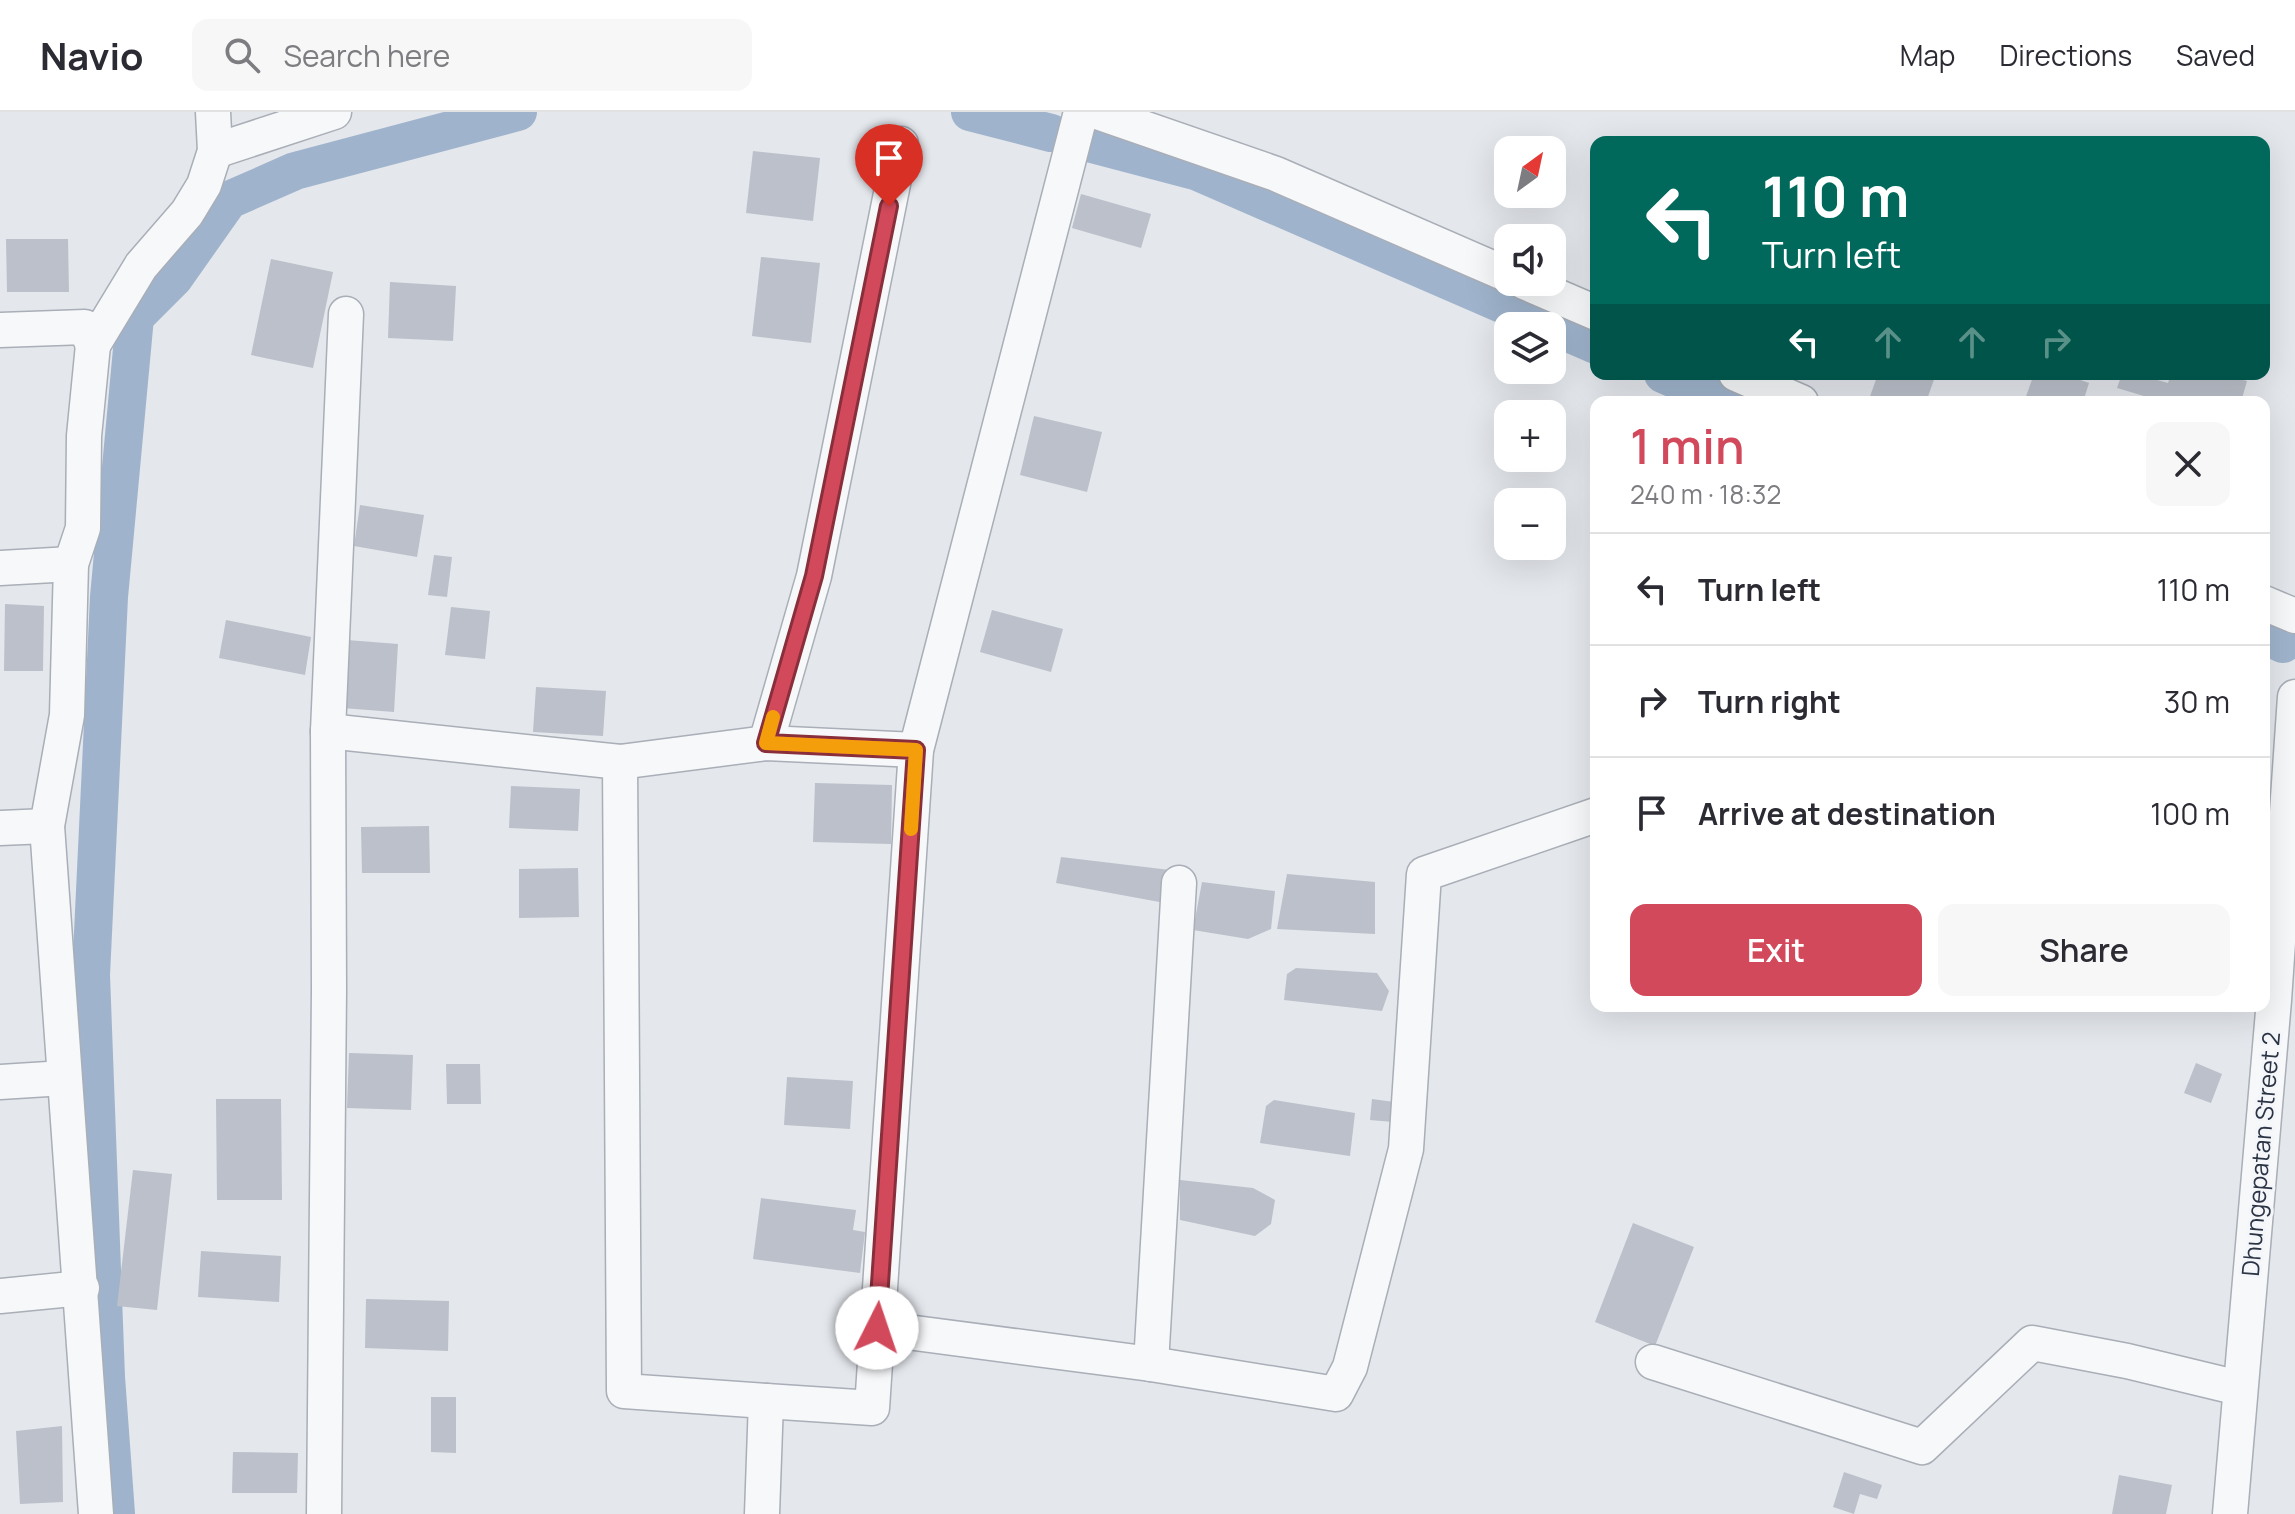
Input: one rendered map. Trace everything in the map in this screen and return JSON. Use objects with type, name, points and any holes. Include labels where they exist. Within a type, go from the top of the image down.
[{"type":"street","points":[[96,1514],[47,826],[67,715],[71,564],[83,528],[84,436],[93,345],[141,266],[187,213],[204,185],[215,151],[213,112]]},
{"type":"street","points":[[215,151],[334,112]]},
{"type":"street","points":[[620,762],[624,1391],[872,1408],[916,750],[1081,112]]},
{"type":"street","points":[[1097,112],[1276,174],[1494,269]]},
{"type":"street","points":[[766,743],[814,576],[901,144]]},
{"type":"street","points":[[1557,296],[1590,310]]},
{"type":"street","points":[[324,1514],[329,1006],[328,731],[346,314]]},
{"type":"street","points":[[0,330],[85,327],[93,345]]},
{"type":"street","points":[[1750,380],[1787,396]]},
{"type":"street","points":[[0,568],[71,564]]},
{"type":"street","points":[[2270,606],[2295,616]]},
{"type":"street","name":"Dhungepatan Street 2","points":[[2270,986],[2295,697]]},
{"type":"street","points":[[328,731],[620,762],[766,743],[916,750]]},
{"type":"street","points":[[877,1328],[1151,1364],[1336,1394],[1350,1367],[1406,1149],[1424,874],[1590,817]]},
{"type":"street","points":[[0,828],[47,826]]},
{"type":"street","points":[[1151,1364],[1179,883]]},
{"type":"street","name":"Dhungepatan Street 2","points":[[2230,1514],[2268,1012]]},
{"type":"street","points":[[0,1082],[64,1078]]},
{"type":"street","points":[[0,1296],[82,1288]]},
{"type":"street","points":[[1653,1362],[1922,1447],[2032,1343],[2127,1361],[2239,1388]]},
{"type":"street","points":[[762,1514],[766,1401]]},
{"type":"building","points":[[753,151],[820,158],[813,221],[746,213]]},
{"type":"building","points":[[1081,194],[1151,214],[1141,248],[1072,228]]},
{"type":"building","points":[[6,239],[68,239],[69,292],[7,292]]},
{"type":"building","points":[[761,257],[820,263],[811,343],[752,336]]},
{"type":"building","points":[[271,259],[333,272],[313,368],[251,355]]},
{"type":"building","points":[[390,282],[456,286],[453,341],[388,338]]},
{"type":"building","points":[[1876,380],[1934,380],[1928,396],[1870,396]]},
{"type":"building","points":[[2032,380],[2080,380],[2089,383],[2085,396],[2026,396]]},
{"type":"building","points":[[2120,380],[2168,383],[2169,380],[2247,381],[2243,396],[2144,396],[2117,388]]},
{"type":"building","points":[[1034,416],[1102,432],[1087,492],[1020,475]]},
{"type":"building","points":[[360,505],[424,515],[417,557],[354,546]]},
{"type":"building","points":[[434,555],[452,557],[447,597],[428,595]]},
{"type":"building","points":[[5,604],[44,606],[43,671],[4,671]]},
{"type":"building","points":[[451,607],[490,611],[485,659],[445,655]]},
{"type":"building","points":[[992,610],[1063,629],[1051,672],[980,652]]},
{"type":"building","points":[[226,620],[311,637],[305,675],[219,658]]},
{"type":"building","points":[[347,640],[398,644],[394,712],[342,708]]},
{"type":"building","points":[[536,687],[606,691],[603,736],[533,732]]},
{"type":"building","points":[[815,783],[892,785],[891,844],[813,842]]},
{"type":"building","points":[[511,786],[580,789],[578,831],[509,828]]},
{"type":"building","points":[[429,826],[430,873],[362,873],[361,827]]},
{"type":"building","points":[[1061,857],[1170,870],[1165,903],[1056,883]]},
{"type":"building","points":[[578,868],[579,917],[519,918],[519,869]]},
{"type":"building","points":[[1287,874],[1375,882],[1375,934],[1277,929]]},
{"type":"building","points":[[1202,882],[1275,891],[1271,929],[1248,939],[1193,930]]},
{"type":"building","points":[[1296,968],[1377,973],[1389,991],[1382,1011],[1284,1000],[1287,974]]},
{"type":"building","points":[[349,1053],[413,1055],[411,1110],[347,1108]]},
{"type":"building","points":[[2196,1063],[2222,1074],[2211,1103],[2184,1093]]},
{"type":"building","points":[[446,1064],[480,1064],[481,1104],[447,1104]]},
{"type":"building","points":[[787,1077],[853,1081],[850,1129],[784,1125]]},
{"type":"building","points":[[216,1099],[281,1099],[282,1200],[217,1200]]},
{"type":"building","points":[[1372,1099],[1394,1102],[1393,1122],[1370,1120]]},
{"type":"building","points":[[1274,1100],[1355,1113],[1350,1156],[1260,1143],[1266,1106]]},
{"type":"building","points":[[133,1170],[172,1174],[157,1310],[117,1306]]},
{"type":"building","points":[[1180,1180],[1253,1188],[1275,1200],[1271,1224],[1255,1236],[1180,1220]]},
{"type":"building","points":[[761,1198],[856,1210],[853,1230],[865,1232],[860,1273],[753,1259]]},
{"type":"building","points":[[1633,1223],[1694,1247],[1655,1346],[1595,1322]]},
{"type":"building","points":[[201,1251],[281,1256],[279,1302],[198,1297]]},
{"type":"building","points":[[366,1299],[449,1301],[448,1351],[365,1348]]},
{"type":"building","points":[[431,1397],[456,1397],[456,1453],[431,1452]]},
{"type":"building","points":[[62,1426],[63,1502],[20,1504],[16,1431]]},
{"type":"building","points":[[233,1452],[298,1453],[297,1493],[232,1493]]},
{"type":"building","points":[[1844,1472],[1882,1485],[1877,1499],[1860,1494],[1854,1514],[1833,1507]]},
{"type":"building","points":[[2119,1475],[2172,1485],[2166,1514],[2112,1514]]},
{"type":"waterway","points":[[116,1514],[106,1377],[91,975],[109,597],[135,317],[174,278],[229,200],[295,171],[518,112]]},
{"type":"waterway","points":[[970,112],[1051,133]]},
{"type":"waterway","points":[[1084,142],[1198,172],[1590,342]]},
{"type":"waterway","points":[[1677,380],[1713,396]]},
{"type":"waterway","points":[[2270,638],[2283,644]]},
{"type":"slow traffic","points":[[773,717],[766,743],[916,750],[911,829]]},
{"type":"route","points":[[877,1328],[916,750],[766,743],[814,576],[889,206]]}]
